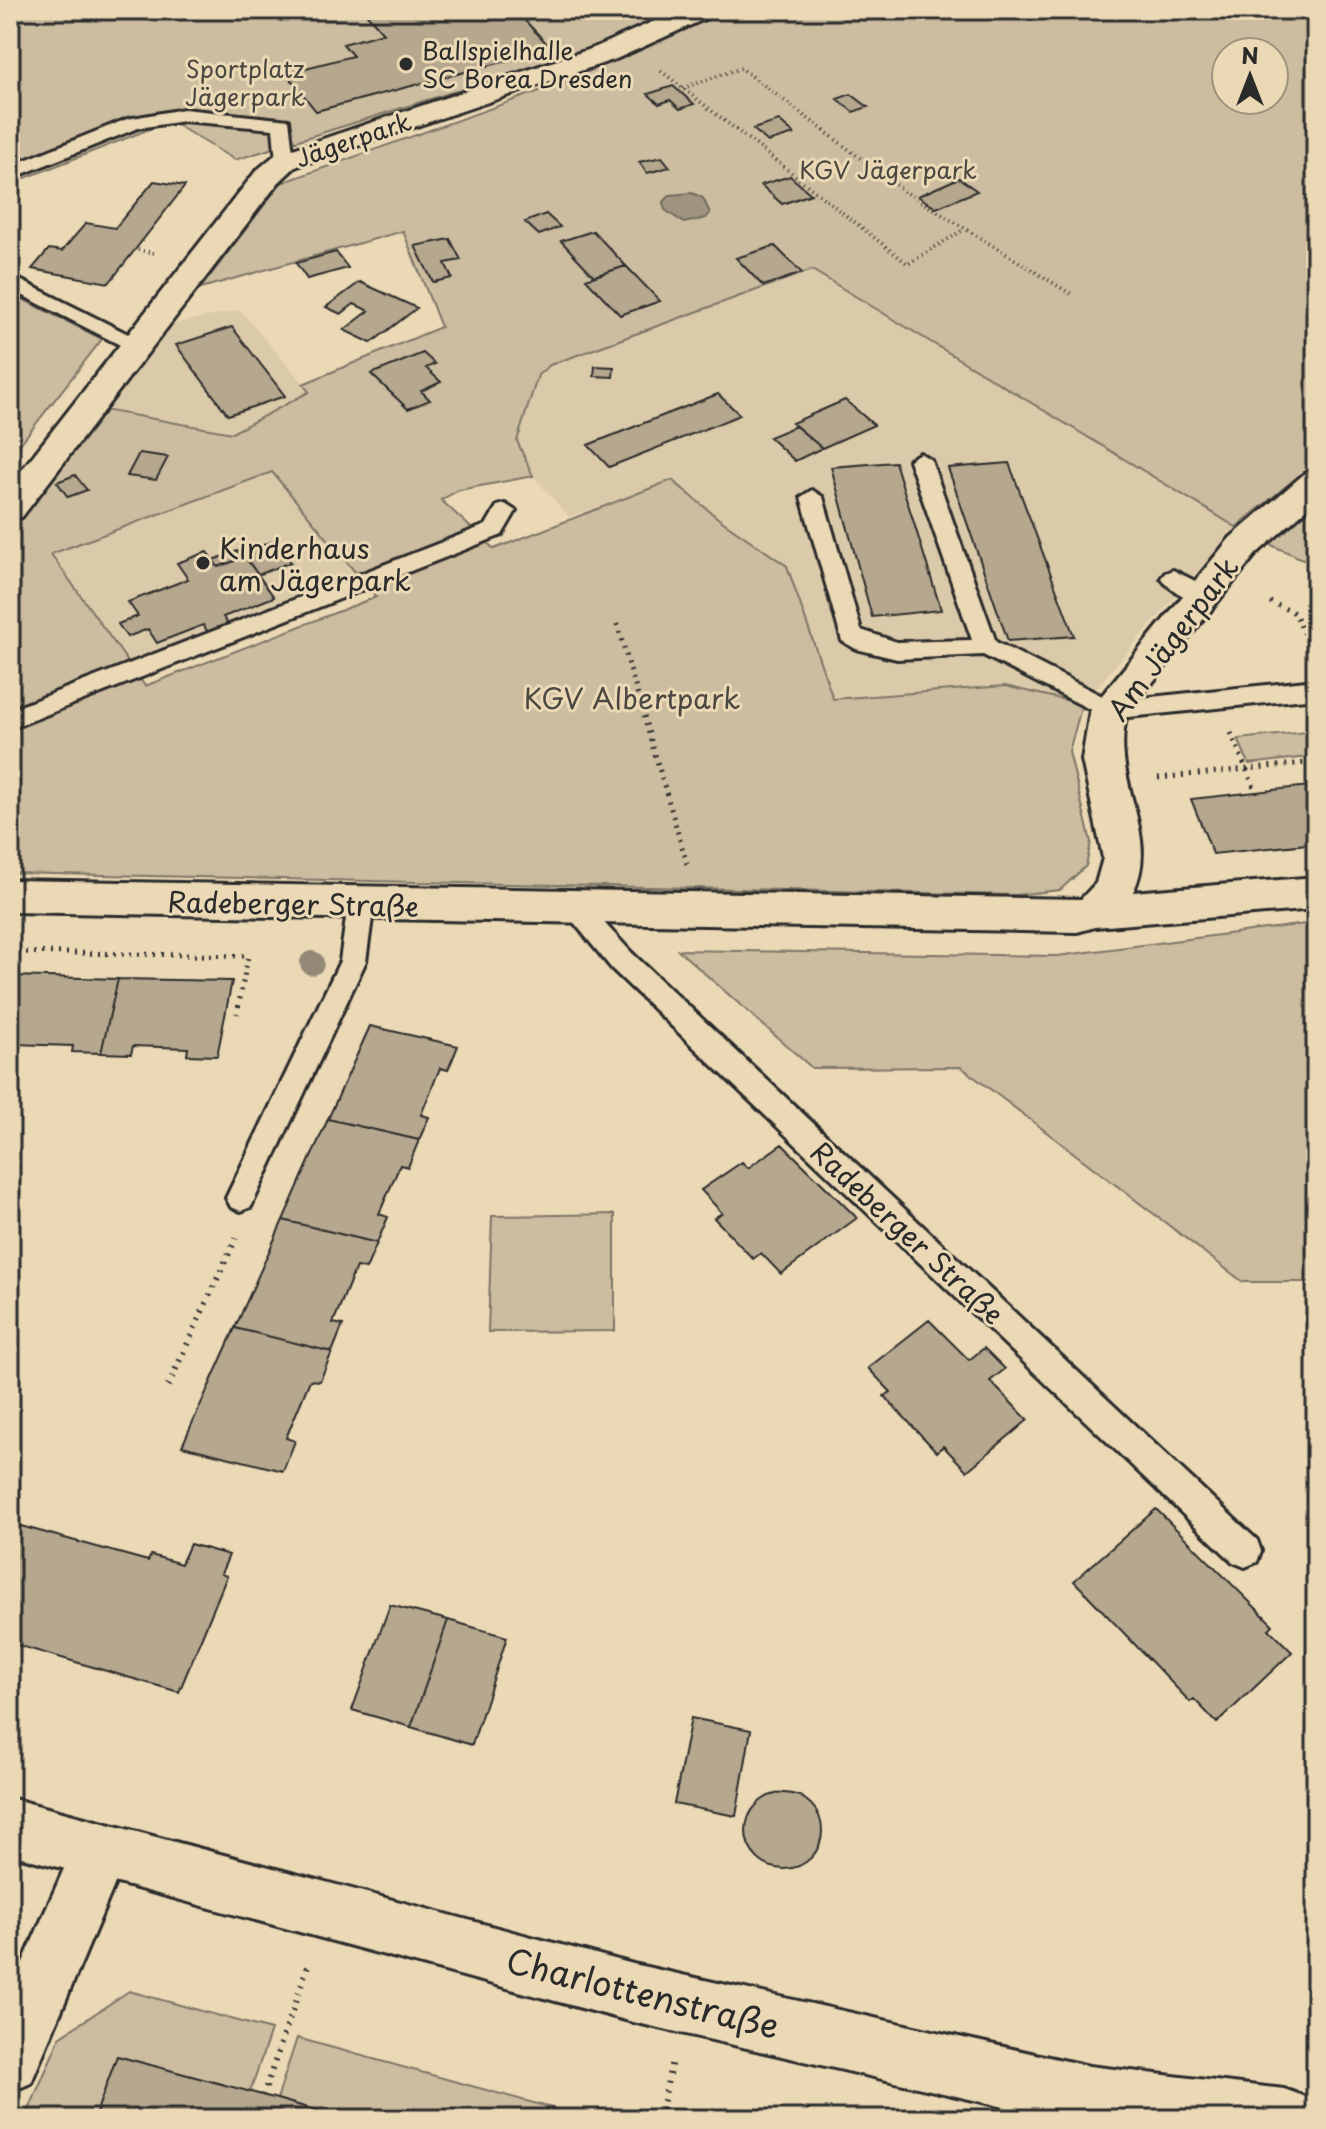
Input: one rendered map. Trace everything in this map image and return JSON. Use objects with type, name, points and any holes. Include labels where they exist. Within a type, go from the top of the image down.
[{"type":"street","name":"Jägerpark","points":[[10,509],[267,177],[285,161],[626,44],[701,10]]},
{"type":"street","name":"Am Jägerpark","points":[[1095,911],[1111,898],[1124,873],[1123,848],[1101,758],[1103,731],[1109,710],[1188,586],[1243,546],[1316,482]]},
{"type":"street","name":"Radeberger Straße","points":[[10,896],[1077,916],[1095,911],[1316,893]]},
{"type":"street","name":"Charlottenstraße","points":[[10,1826],[633,1993],[1086,2108],[1284,2119]]},
{"type":"street","points":[[10,2062],[100,1852]]},
{"type":"lane","points":[[10,173],[134,123],[184,115],[282,124],[285,161]]},
{"type":"lane","points":[[10,281],[137,346]]},
{"type":"lane","points":[[920,460],[986,647]]},
{"type":"lane","points":[[812,497],[850,635],[869,648],[909,651],[986,647],[1109,710],[1316,689]]},
{"type":"lane","points":[[10,720],[494,530],[505,511]]},
{"type":"lane","points":[[241,1198],[353,961],[361,904]]},
{"type":"lane","name":"Radeberger Straße","points":[[576,909],[622,961],[1245,1551]]},
{"type":"path","points":[[626,44],[908,264],[963,230]]},
{"type":"path","points":[[683,88],[741,68],[904,191],[1071,294]]},
{"type":"path","points":[[1270,602],[1295,613],[1316,660]]},
{"type":"path","points":[[617,624],[700,911]]},
{"type":"path","points":[[1232,736],[1256,792]]},
{"type":"path","points":[[1155,778],[1316,762]]},
{"type":"path","points":[[10,952],[248,956],[237,1014]]},
{"type":"path","points":[[168,1386],[240,1228],[241,1198]]},
{"type":"path","points":[[263,2096],[326,1911]]},
{"type":"shaded area","points":[[692,193],[703,198],[710,213],[706,218],[684,223],[665,210],[663,203],[670,195]]},
{"type":"shaded area","points":[[812,270],[1236,527],[1082,704],[1005,686],[833,699],[787,566],[719,519],[672,480],[569,517],[533,476],[517,441],[522,416],[538,374],[550,365]]},
{"type":"shaded area","points":[[240,310],[310,391],[232,433],[104,410],[174,324]]},
{"type":"shaded area","name":"Kinderhaus am Jägerpark","points":[[272,472],[356,573],[129,664],[51,553]]},
{"type":"green space","name":"Sportplatz Jägerpark","points":[[10,10],[680,10],[597,47],[235,160],[170,121],[10,184]]},
{"type":"green space","points":[[716,10],[1316,10],[1316,462],[1236,527],[812,270],[550,365],[538,375],[517,441],[533,476],[459,490],[441,500],[494,549],[672,480],[719,519],[787,566],[833,699],[1005,686],[1082,704],[1069,752],[1091,842],[1086,866],[1060,890],[1015,895],[10,873],[10,532],[104,410],[232,433],[309,392],[303,384],[441,327],[403,231],[201,288],[281,183],[573,79]],"holes":[[[272,472],[376,597],[145,686],[51,554]]]},
{"type":"green space","points":[[10,293],[102,339],[10,457]]},
{"type":"green space","points":[[1316,504],[1316,565],[1269,544]]},
{"type":"green space","points":[[1316,731],[1316,756],[1249,764],[1238,739]]},
{"type":"green space","points":[[1305,924],[1316,959],[1316,1282],[1243,1282],[961,1067],[812,1068],[678,950],[1057,956]]},
{"type":"green space","points":[[615,1214],[615,1331],[488,1332],[492,1216]]},
{"type":"green space","points":[[129,1991],[271,2030],[250,2092],[117,2056],[94,2119],[25,2119],[60,2037]]},
{"type":"green space","points":[[297,2038],[592,2119],[346,2119],[277,2099]]},
{"type":"building","name":"Ballspielhalle SC Borea Dresden","points":[[363,10],[515,10],[552,49],[316,111],[286,73],[353,56],[343,44],[383,33]]},
{"type":"building","points":[[673,86],[694,104],[680,109],[670,100],[659,104],[648,94]]},
{"type":"building","points":[[851,94],[868,107],[853,112],[837,99]]},
{"type":"building","points":[[779,121],[794,134],[768,142],[753,129]]},
{"type":"building","points":[[662,157],[670,167],[647,173],[639,162]]},
{"type":"building","points":[[790,176],[811,194],[782,204],[761,185]]},
{"type":"building","points":[[959,178],[977,191],[936,208],[918,196]]},
{"type":"building","points":[[154,181],[185,186],[109,283],[32,269],[49,249],[62,251],[86,223],[115,228]]},
{"type":"building","points":[[546,214],[560,227],[539,235],[525,222]]},
{"type":"building","points":[[593,231],[626,266],[594,276],[561,241]]},
{"type":"building","points":[[450,239],[461,260],[445,263],[452,278],[433,282],[415,246]]},
{"type":"building","points":[[775,246],[802,273],[763,286],[736,258]]},
{"type":"building","points":[[336,252],[348,268],[307,279],[296,263]]},
{"type":"building","points":[[626,266],[660,301],[620,315],[586,279]]},
{"type":"building","points":[[360,282],[417,308],[371,343],[344,330],[369,311],[354,304],[341,314],[326,307]]},
{"type":"building","points":[[232,327],[285,396],[228,415],[176,345]]},
{"type":"building","points":[[423,353],[435,364],[426,368],[441,382],[421,391],[430,400],[408,409],[371,374]]},
{"type":"building","points":[[595,366],[614,367],[613,377],[594,376]]},
{"type":"building","points":[[718,394],[740,415],[609,467],[588,445]]},
{"type":"building","points":[[845,400],[874,425],[822,448],[792,423]]},
{"type":"building","points":[[796,426],[822,448],[795,461],[769,437]]},
{"type":"building","points":[[139,453],[168,457],[156,480],[127,476]]},
{"type":"building","points":[[895,462],[941,610],[872,617],[831,467]]},
{"type":"building","points":[[1009,463],[1074,636],[1008,641],[948,468]]},
{"type":"building","points":[[75,475],[87,490],[68,497],[57,482]]},
{"type":"building","points":[[274,541],[291,562],[258,575],[242,552]]},
{"type":"building","points":[[238,551],[243,558],[218,567],[213,560]]},
{"type":"building","points":[[207,552],[218,567],[245,557],[274,597],[223,617],[228,624],[208,632],[203,625],[157,643],[148,629],[127,637],[118,624],[138,616],[128,602],[188,579],[177,563]]},
{"type":"building","points":[[1310,786],[1316,799],[1316,843],[1213,854],[1191,799]]},
{"type":"building","points":[[10,976],[118,979],[101,1053],[72,1052],[73,1046],[14,1044],[10,1051]]},
{"type":"building","points":[[118,979],[232,981],[217,1056],[187,1055],[188,1048],[133,1046],[131,1054],[101,1053]]},
{"type":"building","points":[[370,1026],[458,1046],[448,1070],[440,1068],[421,1115],[429,1117],[419,1140],[328,1119]]},
{"type":"building","points":[[328,1119],[419,1140],[408,1167],[400,1165],[379,1214],[388,1217],[377,1243],[283,1220]]},
{"type":"building","points":[[782,1144],[857,1218],[781,1274],[761,1253],[753,1259],[714,1218],[722,1213],[701,1190],[742,1162],[748,1168]]},
{"type":"building","points":[[283,1220],[377,1243],[366,1269],[356,1267],[333,1323],[343,1325],[332,1352],[235,1328]]},
{"type":"building","points":[[929,1320],[969,1360],[984,1348],[1005,1369],[990,1381],[1028,1420],[967,1471],[943,1446],[937,1452],[884,1396],[891,1392],[868,1368]]},
{"type":"building","points":[[235,1328],[332,1352],[320,1381],[310,1380],[286,1438],[295,1441],[283,1471],[182,1446]]},
{"type":"building","points":[[1156,1509],[1273,1625],[1269,1629],[1292,1652],[1217,1723],[1194,1699],[1190,1702],[1074,1581]]},
{"type":"building","points":[[10,1523],[148,1561],[151,1555],[181,1564],[190,1544],[229,1555],[221,1574],[227,1576],[179,1692],[10,1643]]},
{"type":"building","points":[[390,1605],[448,1620],[411,1727],[352,1710]]},
{"type":"building","points":[[448,1620],[507,1637],[472,1745],[411,1727]]},
{"type":"building","points":[[691,1718],[751,1730],[736,1816],[674,1804]]},
{"type":"building","points":[[784,1793],[798,1796],[811,1804],[819,1817],[822,1831],[819,1845],[811,1858],[798,1866],[784,1869],[770,1866],[757,1858],[749,1845],[746,1831],[749,1817],[757,1804],[770,1796]]},
{"type":"building","points":[[117,2056],[277,2099],[346,2119],[94,2119]]},
{"type":"place","name":"Ballspielhalle SC Borea Dresden","points":[[406,64]]},
{"type":"place","name":"Kinderhaus am Jägerpark","points":[[203,563]]},
{"type":"park label","name":"KGV Jägerpark","points":[[888,169]]},
{"type":"park label","name":"KGV Albertpark","points":[[632,697]]}]
